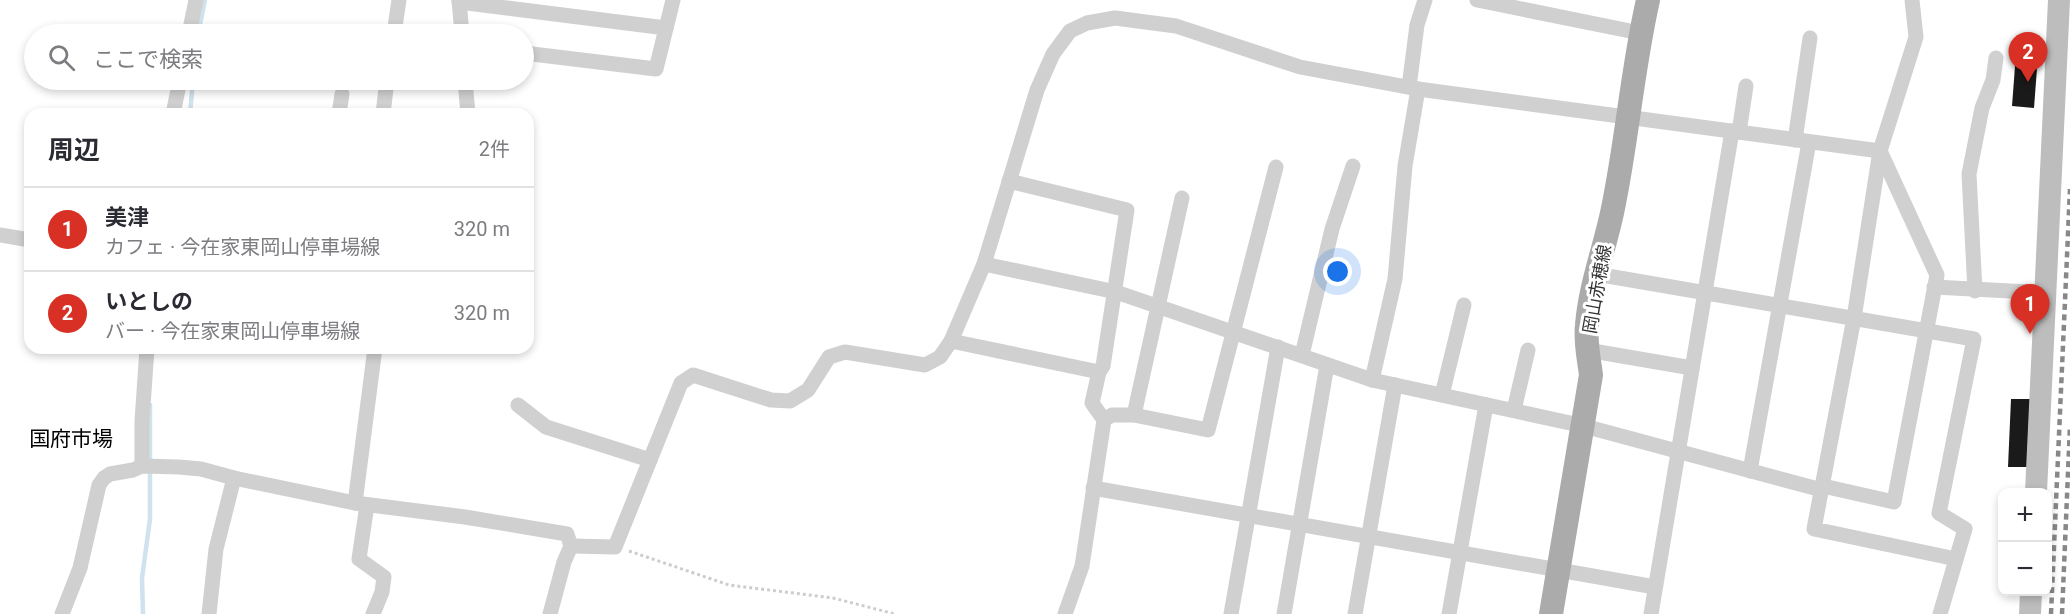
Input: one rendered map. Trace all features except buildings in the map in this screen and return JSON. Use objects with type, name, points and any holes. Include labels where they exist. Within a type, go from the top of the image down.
[{"type":"main road","name":"岡山赤穂線","points":[[1551,614],[1591,375],[1587,350],[1587,326],[1596,274],[1612,213],[1629,118],[1640,33],[1648,0]]},
{"type":"main road","points":[[2036,488],[2059,0]]},
{"type":"main road","points":[[2030,614],[2031,596]]},
{"type":"street","points":[[191,24],[196,0]]},
{"type":"street","points":[[395,24],[399,0]]},
{"type":"street","points":[[534,54],[656,69],[674,0]]},
{"type":"street","points":[[1372,380],[1395,279],[1418,25],[1425,0]]},
{"type":"street","points":[[1477,0],[1640,33]]},
{"type":"street","points":[[1912,0],[1916,37],[1880,151],[1854,318],[1814,529],[1956,559]]},
{"type":"street","points":[[461,24],[459,1],[666,28]]},
{"type":"street","points":[[571,546],[615,547],[681,383],[693,375],[771,400],[790,401],[808,390],[829,357],[845,352],[925,365],[940,357],[951,341],[984,264],[1037,90],[1053,54],[1070,31],[1087,23],[1115,18],[1176,26],[1300,67],[1414,88],[1880,151]]},
{"type":"street","points":[[1750,471],[1780,305],[1802,141],[1810,38]]},
{"type":"street","points":[[1975,291],[1969,174],[1982,108],[1994,80],[1996,58]]},
{"type":"street","points":[[1651,614],[1705,293],[1746,86]]},
{"type":"street","points":[[174,108],[178,90]]},
{"type":"street","points":[[383,108],[386,90]]},
{"type":"street","points":[[466,90],[467,108]]},
{"type":"street","points":[[340,108],[342,93]]},
{"type":"street","points":[[984,264],[1116,292],[1372,380],[1584,426],[1750,471],[1894,502],[1937,275],[1880,151]]},
{"type":"street","points":[[1302,355],[1332,230],[1353,166]]},
{"type":"street","points":[[1104,420],[1113,415],[1134,415],[1209,430],[1276,167]]},
{"type":"street","points":[[1009,181],[1127,210],[1103,366],[1099,372],[1092,403],[1104,420],[1082,566],[1065,614]]},
{"type":"street","points":[[1134,415],[1182,198]]},
{"type":"street","points":[[0,235],[24,239]]},
{"type":"street","points":[[1596,274],[1974,339],[1939,513],[1965,529],[1940,614]]},
{"type":"street","points":[[1935,287],[1975,291],[2046,293]]},
{"type":"street","points":[[1442,395],[1464,304]]},
{"type":"street","points":[[951,341],[1099,372]]},
{"type":"street","points":[[1231,614],[1278,347]]},
{"type":"street","points":[[1514,410],[1528,350]]},
{"type":"street","points":[[1587,350],[1692,368]]},
{"type":"street","points":[[147,354],[148,465]]},
{"type":"street","points":[[373,614],[382,592],[384,576],[359,559],[361,504],[374,354]]},
{"type":"street","points":[[1284,614],[1328,365]]},
{"type":"street","points":[[1355,614],[1395,385]]},
{"type":"street","points":[[518,405],[546,427],[650,460]]},
{"type":"street","points":[[1449,614],[1486,405]]},
{"type":"street","points":[[62,614],[80,568],[99,485],[110,474],[148,465],[201,469],[361,504],[465,517],[567,534],[571,546],[564,562],[550,614]]},
{"type":"street","points":[[209,614],[216,549],[234,478]]},
{"type":"street","points":[[1093,488],[1655,587]]},
{"type":"path","points":[[615,547],[729,585],[833,598],[895,614]]},
{"type":"waterway","points":[[200,24],[205,0]]},
{"type":"waterway","points":[[191,108],[192,90]]},
{"type":"waterway","points":[[143,614],[142,578],[150,519],[150,405]]},
{"type":"railway","points":[[2051,614],[2070,189]]},
{"type":"railway","points":[[2062,614],[2070,426]]},
{"type":"place","name":"いとしの","points":[[2028,82]]},
{"type":"place","name":"美津","points":[[2030,334]]},
{"type":"district","name":"国府市場","points":[[71,439]]}]
